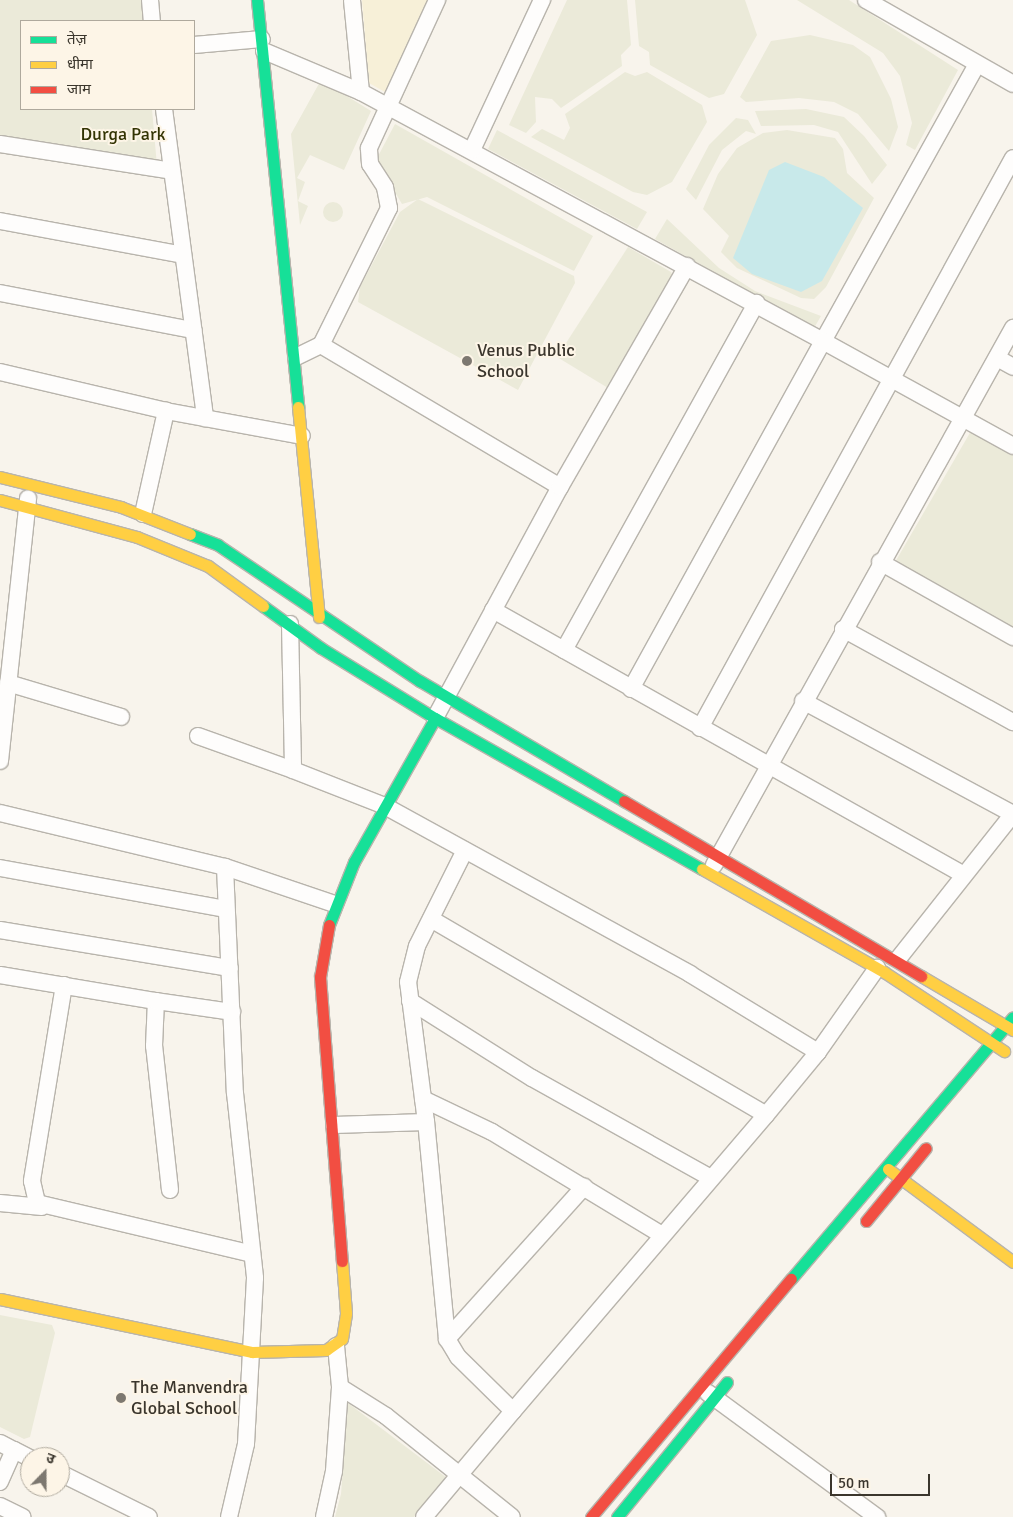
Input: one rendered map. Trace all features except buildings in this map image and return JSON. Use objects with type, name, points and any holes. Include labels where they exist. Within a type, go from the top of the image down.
[{"type":"street","points":[[150,0],[152,20]]},
{"type":"street","points":[[257,0],[296,357],[321,648]]},
{"type":"street","points":[[352,0],[361,92]]},
{"type":"street","points":[[296,357],[321,345],[388,208],[385,187],[368,156],[388,105],[437,0]]},
{"type":"street","points":[[472,150],[542,0]]},
{"type":"street","points":[[866,0],[1013,84]]},
{"type":"street","points":[[195,45],[263,45],[388,105],[756,303],[894,382],[1013,446]]},
{"type":"street","points":[[631,689],[977,64]]},
{"type":"street","points":[[164,110],[205,418]]},
{"type":"street","points":[[0,144],[172,171]]},
{"type":"street","points":[[700,728],[894,382],[1013,158]]},
{"type":"street","points":[[0,221],[183,255]]},
{"type":"street","points":[[324,1517],[334,1472],[340,1387],[336,1346],[346,1313],[334,1126],[320,977],[334,904],[385,806],[436,718],[560,487],[687,266]]},
{"type":"street","points":[[0,293],[193,330]]},
{"type":"street","points":[[564,650],[756,303]]},
{"type":"street","points":[[709,873],[843,628],[964,420],[1013,328]]},
{"type":"street","points":[[321,345],[560,487]]},
{"type":"street","points":[[997,358],[1013,367]]},
{"type":"street","points":[[0,372],[166,410],[302,436]]},
{"type":"street","points":[[142,514],[166,410]]},
{"type":"street","points":[[0,477],[142,514],[239,557],[319,617],[447,697],[1011,1024],[1005,1048],[992,1065]]},
{"type":"street","points":[[0,761],[8,683],[7,598],[30,484]]},
{"type":"street","points":[[0,500],[137,537],[200,562],[290,624],[321,648],[436,718],[878,968],[1005,1048]]},
{"type":"street","points":[[880,562],[1013,637]]},
{"type":"street","points":[[493,610],[767,767],[964,875]]},
{"type":"street","points":[[290,624],[293,770]]},
{"type":"street","points":[[843,628],[1013,722]]},
{"type":"street","points":[[8,683],[121,717]]},
{"type":"street","points":[[803,701],[1013,814],[898,958]]},
{"type":"street","points":[[198,736],[385,806],[698,979],[818,1052]]},
{"type":"street","points":[[0,813],[225,867],[334,904]]},
{"type":"street","points":[[466,850],[431,919],[411,966],[410,1001],[426,1122],[446,1339],[458,1357],[513,1411]]},
{"type":"street","points":[[225,867],[235,1093],[252,1254],[252,1352],[246,1444],[229,1517]]},
{"type":"street","points":[[0,868],[226,909]]},
{"type":"street","points":[[431,919],[766,1115]]},
{"type":"street","points":[[0,930],[230,968]]},
{"type":"street","points":[[424,1517],[460,1477],[513,1411],[766,1115],[818,1052],[878,968]]},
{"type":"street","points":[[0,975],[232,1012]]},
{"type":"street","points":[[42,1207],[34,1198],[32,1181],[64,985]]},
{"type":"street","points":[[156,1001],[154,1046],[170,1190]]},
{"type":"street","points":[[410,1001],[532,1078],[711,1178]]},
{"type":"street","points":[[591,1517],[888,1169],[1005,1048]]},
{"type":"street","points":[[423,1099],[492,1132],[662,1235]]},
{"type":"street","points":[[334,1126],[426,1122]]},
{"type":"street","points":[[857,1232],[936,1135]]},
{"type":"street","points":[[888,1169],[1013,1262]]},
{"type":"street","points":[[446,1339],[584,1187]]},
{"type":"street","points":[[0,1203],[42,1207],[252,1254]]},
{"type":"street","points":[[0,1299],[252,1352],[336,1346]]},
{"type":"street","points":[[617,1517],[734,1374]]},
{"type":"street","points":[[340,1387],[386,1416],[512,1517]]},
{"type":"street","points":[[700,1388],[877,1517]]},
{"type":"street","points":[[0,1482],[7,1446],[20,1453]]},
{"type":"street","points":[[70,1477],[149,1517]]},
{"type":"street","points":[[0,1506],[23,1517]]},
{"type":"green space","name":"Durga Park","points":[[0,0],[143,0],[145,20],[20,20],[20,110],[152,110],[157,166],[0,140]]},
{"type":"green space","points":[[567,0],[627,0],[631,45],[621,55],[622,66],[561,108],[552,99],[535,97],[536,122],[526,133],[509,125]]},
{"type":"green space","points":[[635,0],[745,0],[757,35],[724,94],[709,98],[650,65],[649,52],[639,46]]},
{"type":"green space","points":[[797,0],[849,0],[958,70],[915,150],[906,145],[912,123],[900,76],[883,53]]},
{"type":"green space","points":[[810,35],[853,45],[870,57],[891,99],[898,127],[889,151],[858,114],[834,102],[799,98],[746,102],[740,97],[771,41]]},
{"type":"green space","points":[[625,72],[635,76],[647,72],[702,105],[707,122],[672,182],[647,195],[633,192],[531,137],[542,129],[564,140],[570,128],[565,114]]},
{"type":"green space","points":[[321,80],[371,111],[344,170],[310,155],[297,178],[305,182],[298,201],[308,206],[300,225],[291,134]]},
{"type":"green space","points":[[806,109],[844,117],[864,136],[887,165],[872,184],[838,132],[814,125],[761,126],[755,111]]},
{"type":"green space","points":[[736,118],[748,120],[756,134],[746,131],[722,150],[696,200],[686,189],[709,145]]},
{"type":"green space","points":[[395,124],[593,236],[574,271],[427,197],[402,204],[376,160]]},
{"type":"green space","points":[[497,130],[647,212],[637,229],[488,149]]},
{"type":"green space","points":[[787,130],[835,138],[843,149],[847,173],[874,198],[826,287],[814,299],[801,298],[737,268],[721,252],[729,236],[703,209],[718,174],[737,148],[763,133]]},
{"type":"green space","points":[[418,199],[574,276],[575,283],[518,390],[358,302],[360,287],[400,212]]},
{"type":"green space","points":[[333,202],[340,205],[343,212],[340,219],[333,222],[326,219],[323,212],[326,205]]},
{"type":"green space","points":[[667,219],[719,268],[755,291],[821,316],[814,328],[655,239]]},
{"type":"green space","points":[[628,247],[671,272],[674,279],[608,388],[557,357]]},
{"type":"green space","points":[[971,431],[1013,454],[1013,629],[894,564]]},
{"type":"green space","points":[[0,1315],[52,1325],[55,1333],[30,1437],[24,1439],[0,1427]]},
{"type":"green space","points":[[348,1403],[447,1478],[414,1517],[335,1517],[341,1494]]},
{"type":"sand","points":[[362,0],[429,0],[385,92],[369,83]]},
{"type":"water","points":[[785,162],[824,177],[863,208],[822,281],[801,292],[752,274],[733,258],[769,170]]},
{"type":"traffic: fast","points":[[257,0],[298,407]]},
{"type":"traffic: fast","points":[[190,534],[218,545],[420,681],[624,801]]},
{"type":"traffic: fast","points":[[263,606],[321,648],[435,718],[702,869]]},
{"type":"traffic: fast","points":[[329,925],[354,862],[435,718]]},
{"type":"traffic: fast","points":[[791,1279],[1013,1017]]},
{"type":"traffic: fast","points":[[617,1517],[727,1382]]},
{"type":"traffic: slow","points":[[298,407],[319,617]]},
{"type":"traffic: slow","points":[[0,477],[121,507],[190,534]]},
{"type":"traffic: slow","points":[[0,500],[137,537],[208,566],[263,606]]},
{"type":"traffic: slow","points":[[702,869],[884,972],[1004,1051]]},
{"type":"traffic: slow","points":[[921,976],[1013,1030]]},
{"type":"traffic: slow","points":[[888,1169],[1013,1262]]},
{"type":"traffic: slow","points":[[0,1299],[252,1352],[326,1350],[342,1339],[346,1313],[342,1261]]},
{"type":"traffic: jam","points":[[624,801],[921,976]]},
{"type":"traffic: jam","points":[[329,925],[320,977],[342,1261]]},
{"type":"traffic: jam","points":[[866,1221],[926,1148]]},
{"type":"traffic: jam","points":[[591,1517],[791,1279]]},
{"type":"place","name":"Venus Public School","points":[[467,361]]},
{"type":"place","name":"The Manvendra Global School","points":[[121,1398]]}]
